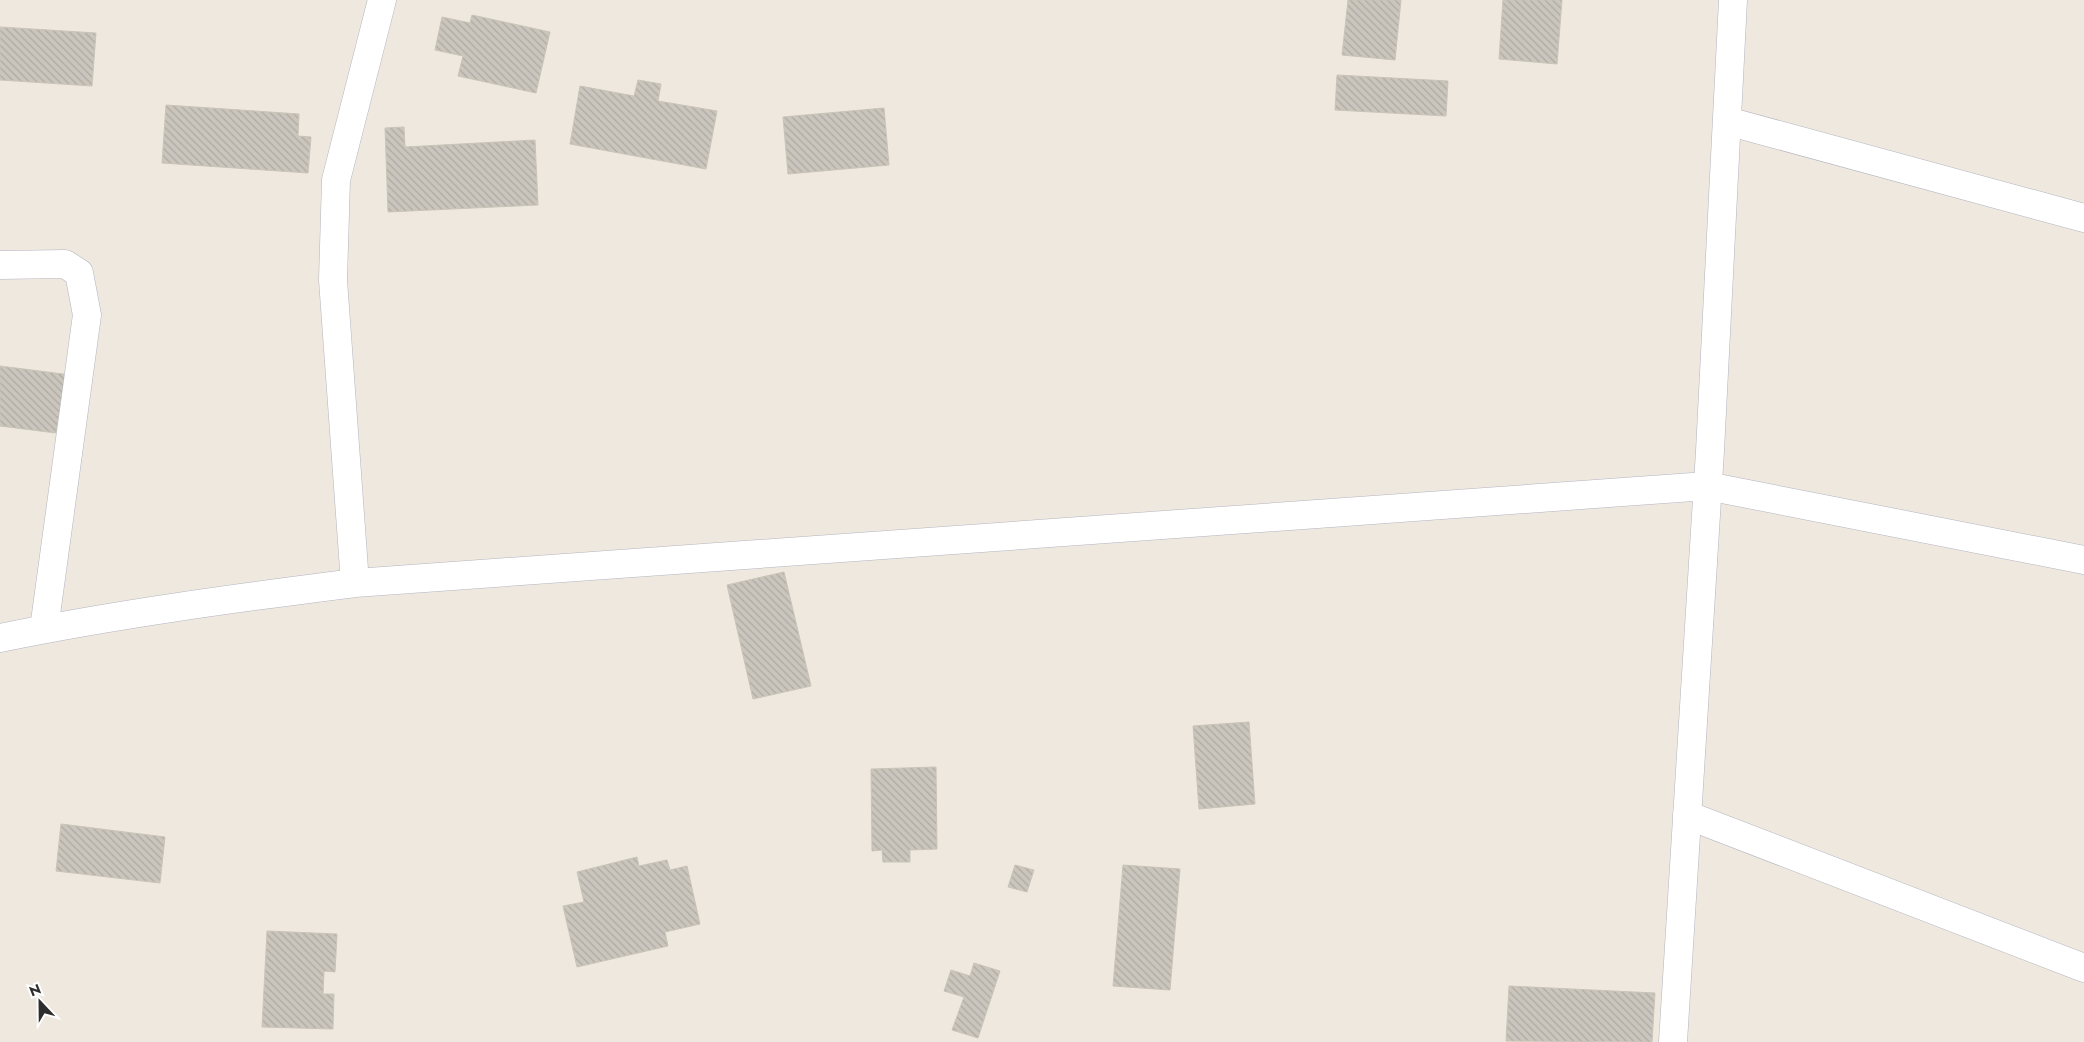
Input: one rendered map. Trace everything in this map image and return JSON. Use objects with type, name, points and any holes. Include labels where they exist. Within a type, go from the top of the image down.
[{"type":"street","points":[[355,583],[333,280],[336,180],[382,0]]},
{"type":"street","points":[[1673,1042],[1734,0]]},
{"type":"street","points":[[1727,121],[2084,218]]},
{"type":"street","points":[[0,265],[65,264],[79,273],[86,315],[44,629]]},
{"type":"street","points":[[0,638],[222,600],[355,583],[1707,486],[2084,560]]},
{"type":"street","points":[[1687,814],[2084,968]]},
{"type":"building","points":[[1348,0],[1401,0],[1395,60],[1342,55]]},
{"type":"building","points":[[1503,0],[1562,0],[1557,64],[1499,59]]},
{"type":"building","points":[[472,15],[550,32],[536,93],[458,76],[463,56],[435,50],[442,17],[470,23]]},
{"type":"building","points":[[0,27],[96,33],[92,86],[0,80]]},
{"type":"building","points":[[1337,75],[1448,81],[1446,116],[1335,110]]},
{"type":"building","points":[[638,80],[661,84],[658,101],[717,111],[706,169],[570,144],[580,86],[634,96]]},
{"type":"building","points":[[166,105],[299,114],[298,136],[311,137],[308,173],[162,163]]},
{"type":"building","points":[[884,108],[889,165],[788,174],[783,117]]},
{"type":"building","points":[[404,127],[405,147],[535,140],[538,205],[388,212],[385,128]]},
{"type":"building","points":[[0,366],[71,375],[67,403],[61,402],[56,433],[0,426]]},
{"type":"building","points":[[784,572],[811,686],[753,699],[727,585]]},
{"type":"building","points":[[1249,722],[1255,804],[1199,809],[1193,726]]},
{"type":"building","points":[[936,767],[937,849],[910,850],[910,862],[883,862],[882,850],[872,851],[871,769]]},
{"type":"building","points":[[61,824],[165,837],[160,883],[56,871]]},
{"type":"building","points":[[637,857],[639,866],[667,860],[670,870],[687,866],[700,924],[665,932],[668,946],[577,967],[563,906],[584,902],[577,872]]},
{"type":"building","points":[[1015,865],[1034,870],[1027,892],[1008,887]]},
{"type":"building","points":[[1123,865],[1180,869],[1170,990],[1113,986]]},
{"type":"building","points":[[267,931],[337,934],[335,972],[324,971],[323,994],[334,994],[333,1029],[262,1027]]},
{"type":"building","points":[[974,963],[1000,971],[978,1038],[952,1030],[964,997],[944,991],[951,970],[970,976]]},
{"type":"building","points":[[1509,986],[1655,993],[1652,1042],[1506,1041]]}]
